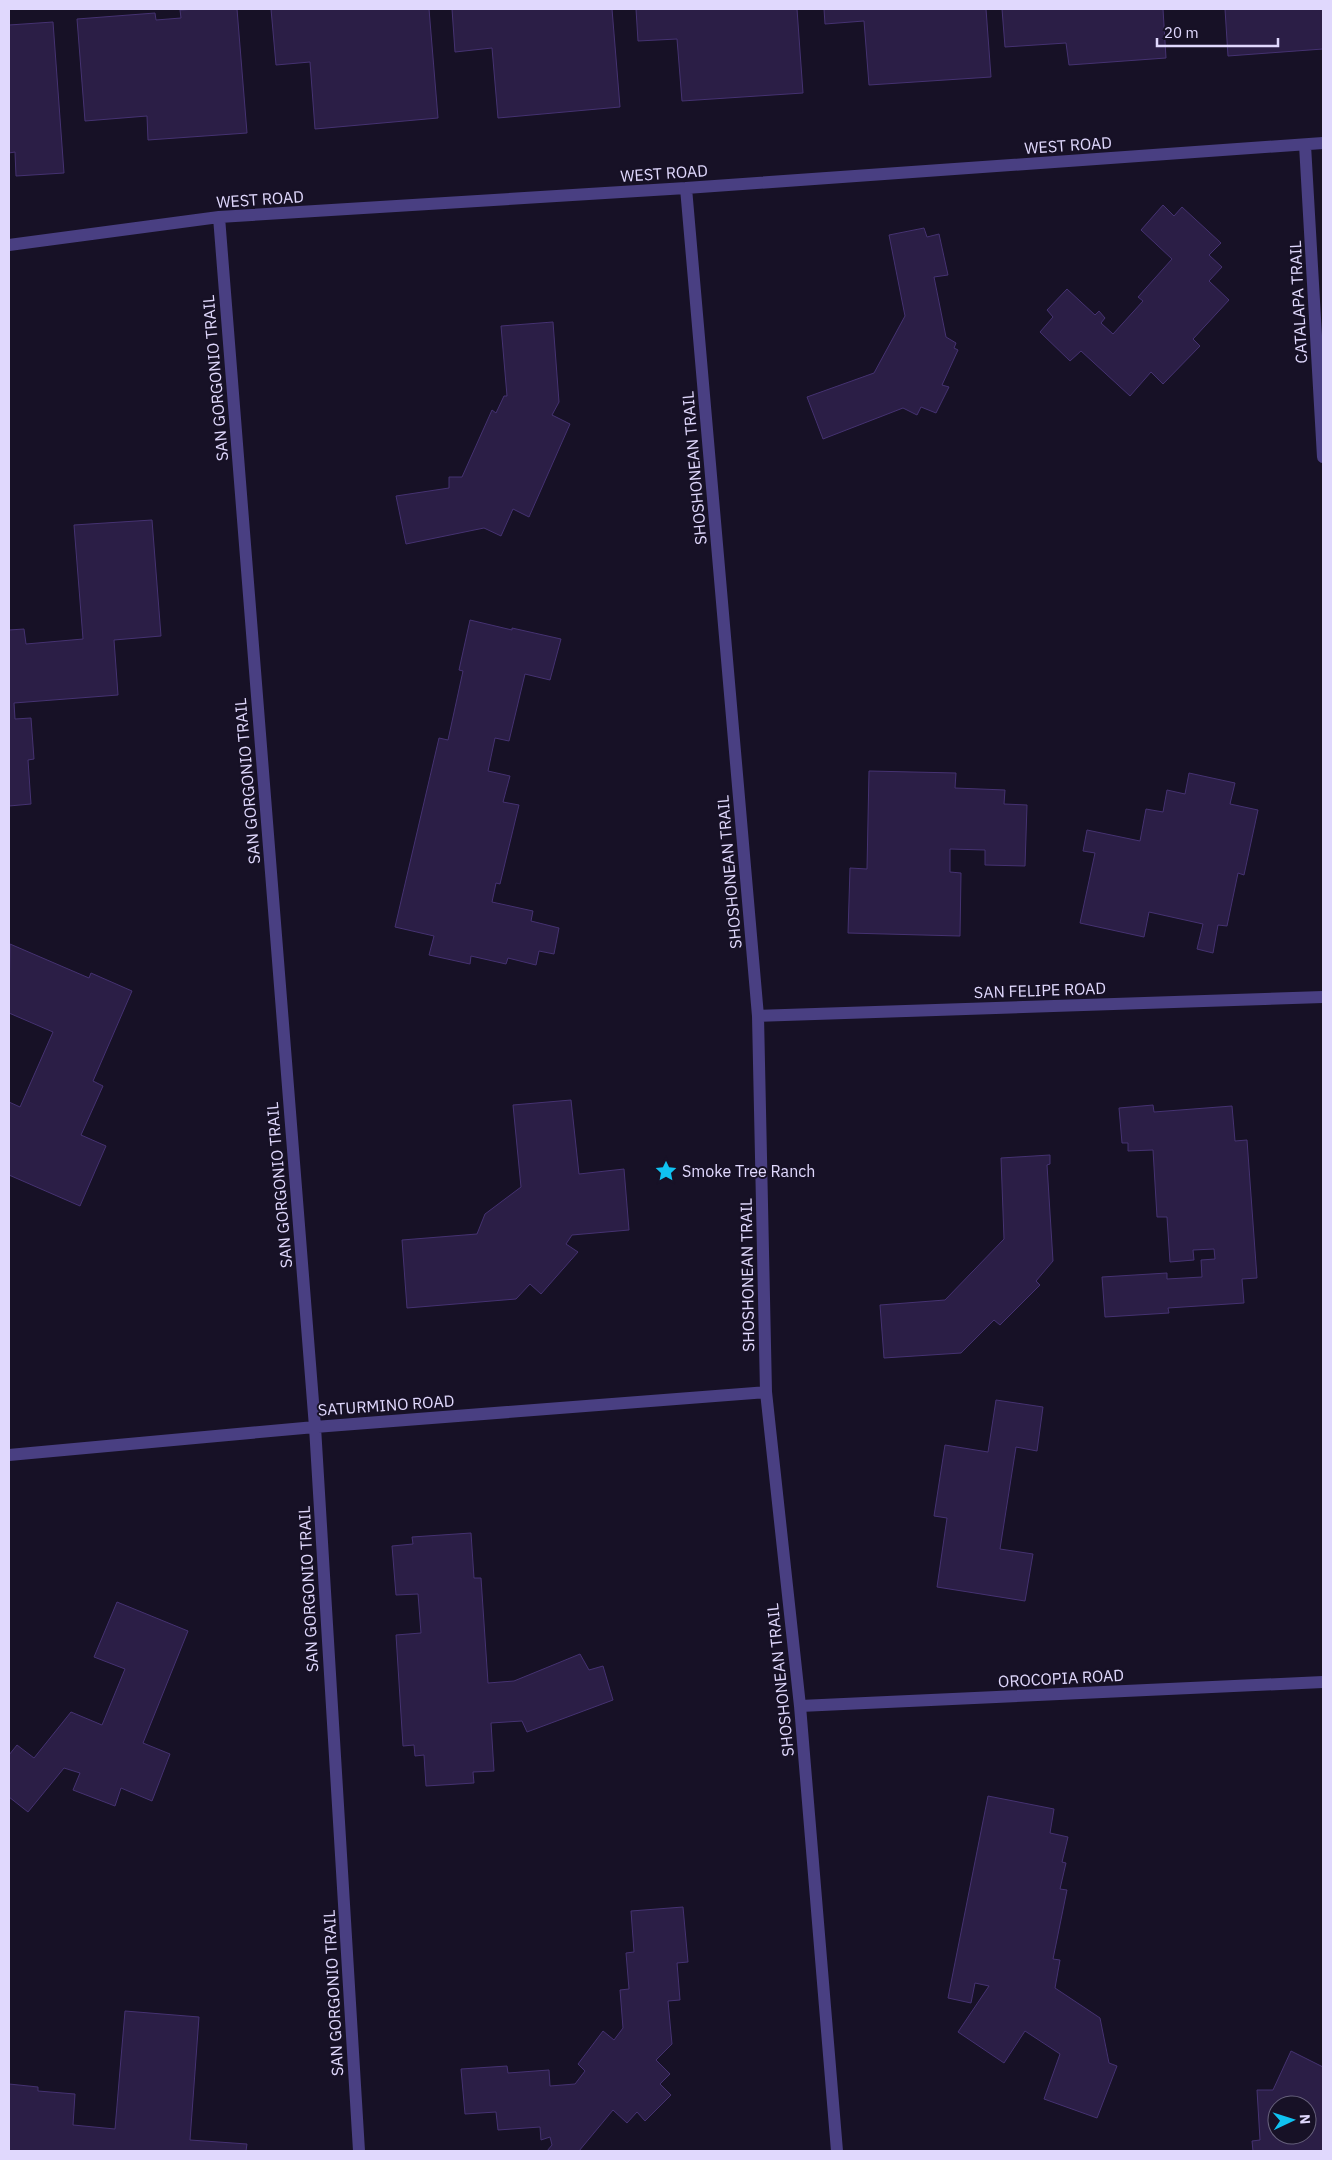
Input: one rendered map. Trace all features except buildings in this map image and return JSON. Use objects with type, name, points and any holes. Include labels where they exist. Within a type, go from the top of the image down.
[{"type":"street","name":"WEST ROAD","points":[[9,244],[219,217],[686,188],[1323,143]]},
{"type":"street","name":"CATALAPA TRAIL","points":[[1305,145],[1323,457]]},
{"type":"street","name":"SHOSHONEAN TRAIL","points":[[686,188],[758,1016],[766,1392],[800,1706],[837,2151]]},
{"type":"street","name":"SAN GORGONIO TRAIL","points":[[219,217],[315,1426],[359,2151]]},
{"type":"street","name":"SAN FELIPE ROAD","points":[[758,1016],[1323,997]]},
{"type":"street","name":"SATURMINO ROAD","points":[[9,1455],[315,1426],[766,1392]]},
{"type":"street","name":"OROCOPIA ROAD","points":[[800,1706],[1323,1682]]},
{"type":"place","name":"Smoke Tree Ranch","points":[[666,1171]]}]
